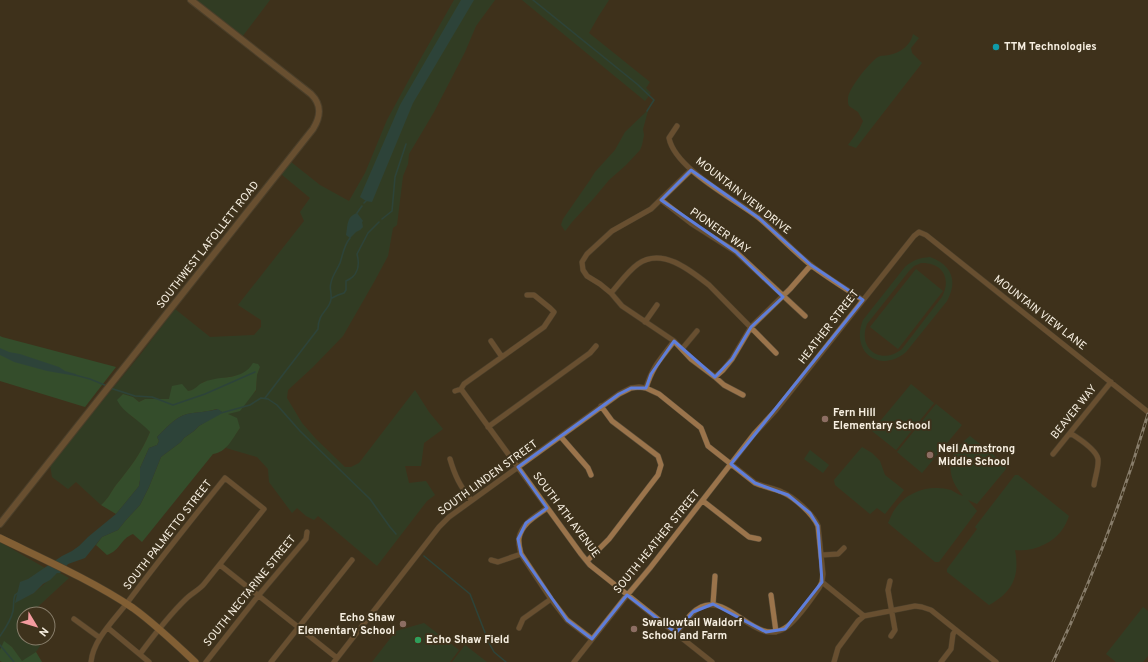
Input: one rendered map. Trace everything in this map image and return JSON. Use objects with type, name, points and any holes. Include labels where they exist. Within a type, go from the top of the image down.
[{"type":"main road","points":[[0,538],[81,578],[126,604],[159,629],[195,662]]},
{"type":"street","name":"SOUTHWEST LAFOLLETT ROAD","points":[[0,524],[88,411],[313,129],[319,118],[319,104],[311,94],[191,0]]},
{"type":"street","name":"MOUNTAIN VIEW DRIVE","points":[[677,126],[669,138],[670,143],[676,153],[691,170],[759,218],[811,266],[863,300]]},
{"type":"street","points":[[691,170],[661,200],[642,215],[612,231],[587,254],[582,262],[583,270],[587,276],[611,293],[622,306],[674,341],[701,368],[724,385],[743,395]]},
{"type":"street","name":"PIONEER WAY","points":[[661,200],[692,224],[736,252],[805,316]]},
{"type":"street","name":"HEATHER STREET","points":[[754,434],[776,410],[914,236],[919,232]]},
{"type":"street","name":"MOUNTAIN VIEW LANE","points":[[919,232],[926,234],[1148,412]]},
{"type":"street","points":[[611,293],[636,264],[652,257],[666,258],[697,276],[709,285],[776,353]]},
{"type":"street","points":[[715,378],[732,359],[751,327],[783,297],[811,266]]},
{"type":"street","points":[[455,391],[461,390],[464,384],[544,327],[554,312],[534,295],[527,295]]},
{"type":"street","points":[[644,322],[657,305]]},
{"type":"street","points":[[682,349],[697,331]]},
{"type":"street","points":[[491,341],[502,357]]},
{"type":"street","points":[[674,341],[650,374],[646,388],[659,394],[697,424],[703,432],[708,446],[755,483],[764,488],[781,491],[788,495],[816,519],[822,556],[823,574],[822,582],[819,588],[785,629],[776,632],[766,632],[722,607],[713,604],[701,606],[694,612],[676,634]]},
{"type":"street","points":[[488,427],[590,353],[596,346]]},
{"type":"street","name":"BEAVER WAY","points":[[1053,454],[1111,382]]},
{"type":"street","name":"SOUTH LINDEN STREET","points":[[335,660],[439,527],[449,517],[619,394],[630,388],[646,388]]},
{"type":"street","name":"SOUTH 4TH AVENUE","points":[[461,390],[587,561],[602,575],[712,662]]},
{"type":"street","points":[[587,561],[609,539],[655,479],[661,465],[658,456],[612,421],[601,406]]},
{"type":"street","points":[[1070,433],[1084,443],[1095,454],[1098,460],[1094,484]]},
{"type":"street","name":"SOUTH HEATHER STREET","points":[[574,662],[650,568],[754,434]]},
{"type":"street","points":[[561,437],[588,468],[591,476]]},
{"type":"street","points":[[450,459],[454,474],[471,500]]},
{"type":"street","name":"SOUTH PALMETTO STREET","points":[[91,662],[94,650],[100,638],[225,478],[264,509],[220,565]]},
{"type":"street","points":[[702,501],[749,537],[759,539]]},
{"type":"street","points":[[547,508],[526,523],[518,539],[520,554],[567,620],[592,640]]},
{"type":"street","name":"SOUTH NECTARINE STREET","points":[[206,662],[258,596],[306,539],[307,532]]},
{"type":"street","points":[[822,556],[838,554],[844,548]]},
{"type":"street","points":[[491,560],[498,562],[520,554]]},
{"type":"street","points":[[271,662],[352,560]]},
{"type":"street","points":[[140,654],[159,629],[188,597],[204,584],[220,565],[335,660]]},
{"type":"street","points":[[713,604],[714,576]]},
{"type":"street","points":[[890,581],[888,590],[895,630],[891,636]]},
{"type":"street","points":[[822,582],[864,616]]},
{"type":"street","points":[[771,595],[776,632]]},
{"type":"street","points":[[519,628],[523,619],[551,599]]},
{"type":"street","points":[[834,662],[838,648],[858,621],[864,616],[915,606],[927,608],[996,662]]},
{"type":"street","points":[[74,619],[100,638]]},
{"type":"street","points":[[108,628],[149,662]]},
{"type":"street","points":[[941,662],[951,649],[953,634],[956,630]]},
{"type":"highlighted area","points":[[691,170],[759,218],[811,265],[863,300],[731,464],[755,483],[788,495],[810,513],[818,526],[822,582],[785,629],[766,632],[713,604],[693,612],[676,633],[627,595],[592,639],[567,620],[521,554],[518,539],[526,523],[547,508],[518,467],[619,394],[631,388],[646,388],[651,374],[674,341],[715,377],[732,359],[751,327],[783,297],[736,252],[661,200]]},
{"type":"green space","points":[[195,0],[270,0],[242,37]]},
{"type":"green space","points":[[454,0],[495,0],[476,26],[465,52],[434,112],[409,154],[408,164],[403,176],[397,225],[393,228],[388,256],[343,336],[288,390],[287,398],[302,423],[345,467],[351,467],[359,463],[415,390],[429,412],[443,429],[424,443],[421,466],[405,466],[409,483],[426,481],[435,495],[427,501],[377,566],[318,516],[314,520],[306,516],[297,508],[292,513],[269,482],[268,469],[257,457],[226,448],[240,428],[228,414],[256,391],[257,375],[260,367],[239,375],[203,382],[195,390],[188,391],[170,399],[145,399],[139,402],[133,397],[123,394],[118,400],[132,417],[144,424],[150,432],[135,460],[108,498],[101,505],[76,482],[68,489],[52,477],[50,465],[140,355],[175,309],[210,337],[254,335],[261,327],[261,320],[238,305],[304,221],[300,212],[310,198],[281,174],[291,162],[320,185],[349,201],[365,173],[387,120]]},
{"type":"green space","points":[[522,0],[609,0],[589,33],[650,82],[646,88],[651,93],[645,101]]},
{"type":"green space","points":[[913,34],[919,38],[911,48],[912,53],[922,63],[856,148],[848,145],[859,130],[863,121],[858,112],[849,106],[848,99],[851,89],[874,60],[879,56],[893,54],[901,50],[910,42]]},
{"type":"green space","points":[[647,111],[643,129],[644,135],[640,150],[609,180],[565,231],[561,225],[563,219],[595,172],[615,150],[625,132]]},
{"type":"green space","points":[[930,257],[943,264],[951,274],[952,287],[947,301],[906,352],[896,358],[886,361],[878,360],[870,356],[864,350],[861,342],[860,331],[863,320],[905,267],[919,259]],"holes":[[[921,263],[935,265],[943,272],[946,284],[942,297],[902,349],[894,354],[886,356],[873,352],[865,341],[867,324],[909,271],[914,266]]]},
{"type":"green space","points":[[916,269],[943,291],[898,349],[870,327]]},
{"type":"green space","points":[[0,336],[116,367],[85,407],[0,381]]},
{"type":"green space","points":[[253,363],[258,364],[260,367],[257,375],[256,390],[240,411],[228,414],[237,418],[240,428],[226,448],[213,454],[142,542],[133,534],[125,539],[112,553],[107,555],[96,545],[102,537],[118,530],[140,505],[161,457],[199,426],[222,412],[217,409],[187,414],[174,420],[157,437],[159,441],[157,445],[149,448],[140,468],[139,486],[116,514],[101,505],[108,498],[135,460],[150,432],[128,413],[117,400],[123,394],[133,397],[139,402],[145,399],[169,399],[172,386],[182,384],[188,391],[204,382],[244,373]]},
{"type":"green space","points":[[911,384],[934,403],[896,450],[872,431]]},
{"type":"green space","points":[[936,404],[962,425],[922,473],[897,452]]},
{"type":"green space","points":[[970,436],[1006,465],[1006,469],[977,504],[968,500],[977,511],[939,562],[935,562],[888,523],[900,503],[913,493],[920,490],[943,488],[963,496],[953,480],[951,464],[957,450]]},
{"type":"green space","points":[[862,447],[872,453],[880,461],[885,475],[904,490],[885,514],[877,508],[870,514],[835,485],[834,480]]},
{"type":"green space","points":[[810,450],[829,465],[823,473],[804,459]]},
{"type":"green space","points":[[1015,475],[1018,475],[1069,516],[1058,535],[1047,543],[1028,550],[1015,550],[1016,568],[1012,583],[1003,595],[989,605],[947,572],[947,569],[977,529],[975,527]]},
{"type":"green space","points":[[0,542],[45,568],[20,583],[16,602],[34,593],[57,573],[69,578],[39,606],[16,606],[16,646],[40,646],[36,652],[22,662],[12,647],[4,642],[0,650]]},
{"type":"green space","points":[[1143,607],[1148,611],[1148,656],[1143,662],[1116,662],[1106,654]]},
{"type":"green space","name":"Echo Shaw Field","points":[[424,623],[459,650],[450,662],[372,662],[396,631]]},
{"type":"green space","points":[[4,641],[12,647],[22,661],[36,652],[42,662],[0,661],[0,650]]},
{"type":"green space","points":[[465,645],[487,662],[452,662]]},
{"type":"water","points":[[461,0],[474,0],[413,103],[372,202],[366,201],[360,197],[400,105]]},
{"type":"water","points":[[357,213],[363,221],[363,227],[350,238],[346,235],[348,222],[353,215]]},
{"type":"water","points":[[0,348],[59,367],[65,371],[76,374],[76,376],[47,371],[14,362],[0,355]]},
{"type":"water","points":[[218,409],[222,412],[221,414],[199,426],[161,457],[140,505],[118,530],[102,537],[85,558],[68,564],[60,573],[57,573],[34,593],[15,603],[20,582],[28,579],[72,551],[116,514],[139,486],[140,468],[149,448],[157,445],[159,441],[157,437],[174,420],[187,414]]},
{"type":"waterway","points":[[533,0],[637,84],[654,100],[647,111]]},
{"type":"waterway","points":[[382,219],[392,211],[395,177],[406,144]]},
{"type":"waterway","points":[[357,213],[362,206]]},
{"type":"waterway","points":[[332,298],[344,293],[346,290],[346,281],[350,279],[357,270],[357,254],[368,233],[379,222]]},
{"type":"waterway","points":[[265,398],[318,329],[320,319],[330,303],[330,285],[332,278],[350,238]]},
{"type":"waterway","points":[[110,388],[135,396],[152,397],[173,405],[205,394],[255,372]]},
{"type":"waterway","points":[[75,375],[107,386]]},
{"type":"waterway","points":[[221,413],[250,405],[261,398],[268,399],[277,405],[300,431],[370,499],[396,534]]},
{"type":"waterway","points":[[424,556],[470,594],[489,643],[494,652],[506,662]]},
{"type":"waterway","points":[[0,636],[11,618],[14,597],[19,592]]},
{"type":"waterway","points":[[0,645],[14,662]]},
{"type":"railway","points":[[1053,662],[1093,571],[1117,509],[1148,414]]},
{"type":"place","name":"TTM Technologies","points":[[996,47]]},
{"type":"place","name":"Fern Hill Elementary School","points":[[825,419]]},
{"type":"place","name":"Neil Armstrong Middle School","points":[[930,455]]},
{"type":"place","name":"Echo Shaw Elementary School","points":[[403,624]]},
{"type":"place","name":"Swallowtail Waldorf School and Farm","points":[[634,629]]},
{"type":"place","name":"Echo Shaw Field","points":[[418,640]]}]
